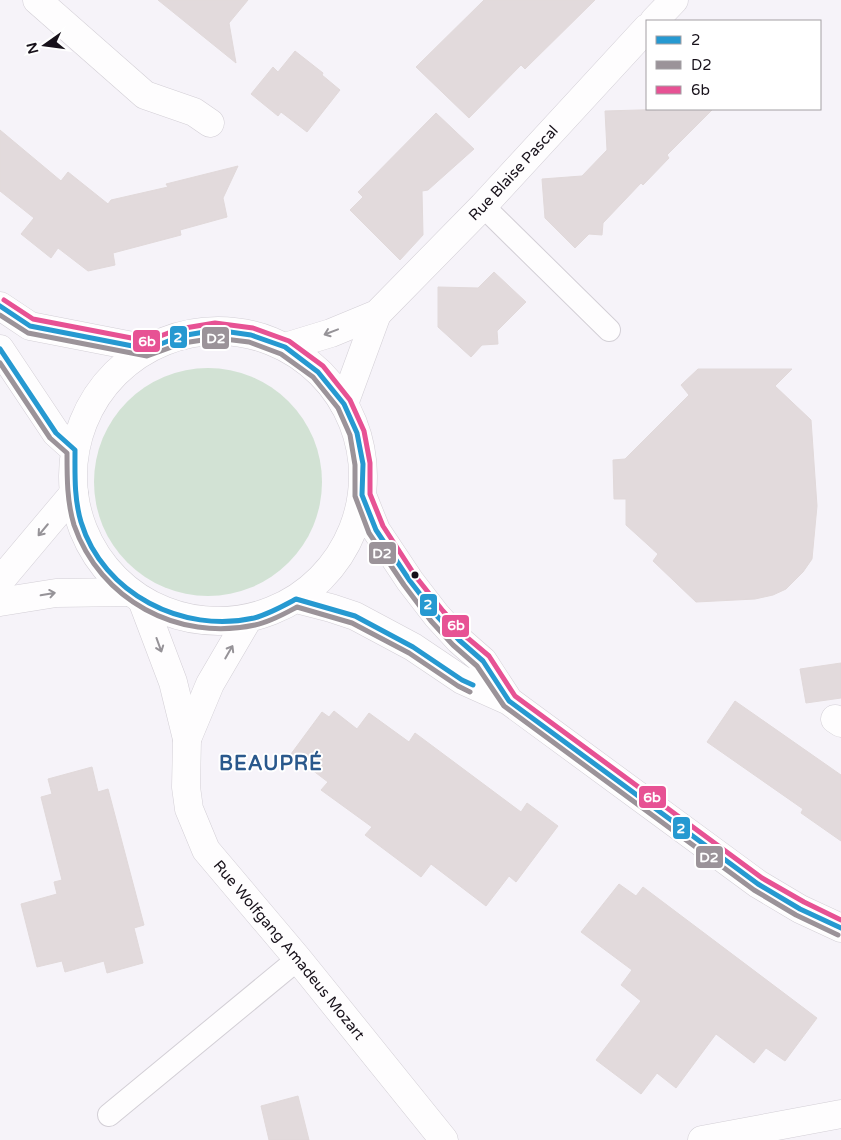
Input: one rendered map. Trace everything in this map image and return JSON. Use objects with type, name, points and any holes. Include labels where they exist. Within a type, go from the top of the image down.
[{"type":"street","points":[[37,0],[145,95],[194,112],[210,123]]},
{"type":"street","points":[[655,20],[674,0]]},
{"type":"street","name":"Rue Blaise Pascal","points":[[285,347],[331,333],[377,314],[483,206],[646,29]]},
{"type":"street","points":[[0,306],[30,326],[148,349]]},
{"type":"street","name":"Rue Blaise Pascal","points":[[344,404],[377,314]]},
{"type":"street","points":[[216,330],[251,335],[285,347],[318,372],[344,404],[357,433],[363,464],[362,495],[351,536],[328,572],[296,599],[273,612],[248,619],[220,622],[192,620],[166,612],[136,596],[112,576],[86,538],[78,516],[73,471],[75,450],[84,419],[100,391],[121,367],[148,349],[180,336],[216,330]]},
{"type":"street","points":[[0,349],[56,433],[75,450]]},
{"type":"street","points":[[0,581],[74,493]]},
{"type":"street","points":[[362,495],[376,530],[410,581],[437,616],[459,640],[483,661],[509,701]]},
{"type":"street","points":[[0,602],[56,593],[84,591],[136,596]]},
{"type":"street","name":"Rue Wolfgang Amadeus Mozart","points":[[136,596],[173,682],[187,739],[186,787],[189,809],[206,850],[298,959],[444,1140]]},
{"type":"street","points":[[296,599],[355,616],[413,647],[462,680],[509,701],[758,884],[800,909],[841,928]]},
{"type":"street","name":"Rue Wolfgang Amadeus Mozart","points":[[187,739],[210,684],[248,619]]},
{"type":"street","points":[[702,1140],[841,1114]]},
{"type":"lane","points":[[483,206],[609,330]]},
{"type":"lane","points":[[109,1115],[298,959]]},
{"type":"green space","points":[[208,368],[230,370],[252,377],[271,387],[296,410],[308,428],[317,449],[322,482],[320,504],[313,526],[303,545],[280,570],[262,582],[241,591],[208,596],[186,594],[164,587],[145,577],[120,554],[108,536],[99,515],[94,482],[96,460],[103,438],[113,419],[136,394],[154,382],[175,373]]},
{"type":"building","points":[[158,0],[248,0],[229,23],[236,63]]},
{"type":"building","points":[[484,0],[595,0],[525,69],[521,65],[469,118],[416,67]]},
{"type":"building","points":[[295,51],[323,73],[322,75],[340,90],[307,132],[281,112],[278,116],[251,94],[273,67],[278,72]]},
{"type":"building","points":[[712,110],[667,155],[669,158],[643,185],[641,183],[603,223],[602,235],[589,234],[575,248],[545,218],[542,179],[582,176],[607,150],[605,111]]},
{"type":"building","points":[[436,113],[474,149],[428,190],[422,191],[423,235],[400,260],[350,210],[363,197],[358,192]]},
{"type":"building","points":[[0,130],[61,181],[68,172],[108,204],[111,200],[168,187],[166,184],[238,166],[223,198],[227,217],[180,230],[181,235],[113,253],[115,265],[88,271],[58,248],[51,258],[21,234],[34,218],[0,191]]},
{"type":"building","points":[[494,272],[526,302],[497,331],[498,344],[482,345],[471,357],[438,327],[438,287],[478,288]]},
{"type":"building","points":[[698,369],[792,369],[775,386],[811,420],[817,506],[812,559],[803,572],[786,589],[773,595],[755,599],[696,602],[653,561],[658,554],[626,525],[626,499],[614,499],[613,460],[625,459],[689,395],[681,385]]},
{"type":"building","points":[[841,663],[841,698],[806,703],[800,669]]},
{"type":"building","points":[[735,701],[841,775],[841,841],[801,813],[803,809],[707,742]]},
{"type":"building","points":[[334,711],[357,729],[369,713],[409,742],[415,733],[521,812],[527,803],[558,826],[516,882],[509,876],[486,906],[431,864],[421,877],[365,835],[372,827],[321,790],[328,782],[291,754],[322,712],[329,717]]},
{"type":"building","points":[[92,767],[98,792],[108,789],[144,925],[134,928],[143,963],[107,973],[104,961],[65,972],[62,961],[37,967],[21,904],[57,894],[54,882],[62,880],[41,797],[52,794],[48,779]]},
{"type":"building","points":[[619,884],[636,896],[643,887],[817,1018],[785,1061],[766,1048],[754,1063],[716,1034],[676,1088],[657,1073],[641,1094],[596,1060],[641,1001],[621,985],[632,970],[581,932]]},
{"type":"building","points":[[298,1096],[309,1140],[269,1140],[261,1106]]},
{"type":"transit line","name":"6b","points":[[4,300],[33,319],[147,341],[179,329],[215,323],[253,328],[289,341],[323,366],[350,400],[364,431],[370,463],[370,494],[383,526],[416,577],[464,635],[489,656],[515,696],[762,878],[841,920]]},
{"type":"transit line","name":"2","points":[[0,306],[30,326],[148,349],[181,336],[216,330],[251,335],[285,347],[318,372],[344,404],[357,433],[363,464],[362,495],[376,530],[410,581],[437,616],[459,640],[483,661],[509,701],[758,884],[800,909],[841,928]]},
{"type":"transit line","name":"D2","points":[[0,315],[28,333],[147,356],[183,343],[216,338],[249,342],[281,354],[313,377],[338,408],[350,435],[355,465],[355,496],[369,533],[431,621],[453,645],[477,666],[504,706],[754,890],[796,915],[838,935]]},
{"type":"transit line","name":"2","points":[[0,349],[56,433],[75,450],[76,495],[81,522],[92,547],[107,570],[127,588],[149,603],[174,614],[200,620],[227,621],[254,618],[296,599],[355,616],[413,647],[462,680],[473,685]]},
{"type":"transit line","name":"D2","points":[[0,363],[50,438],[67,453],[67,481],[74,525],[86,552],[102,575],[122,594],[145,610],[171,621],[198,627],[226,629],[261,624],[297,607],[352,623],[409,653],[470,692]]},
{"type":"district","name":"BEAUPRÉ","points":[[271,763]]}]
